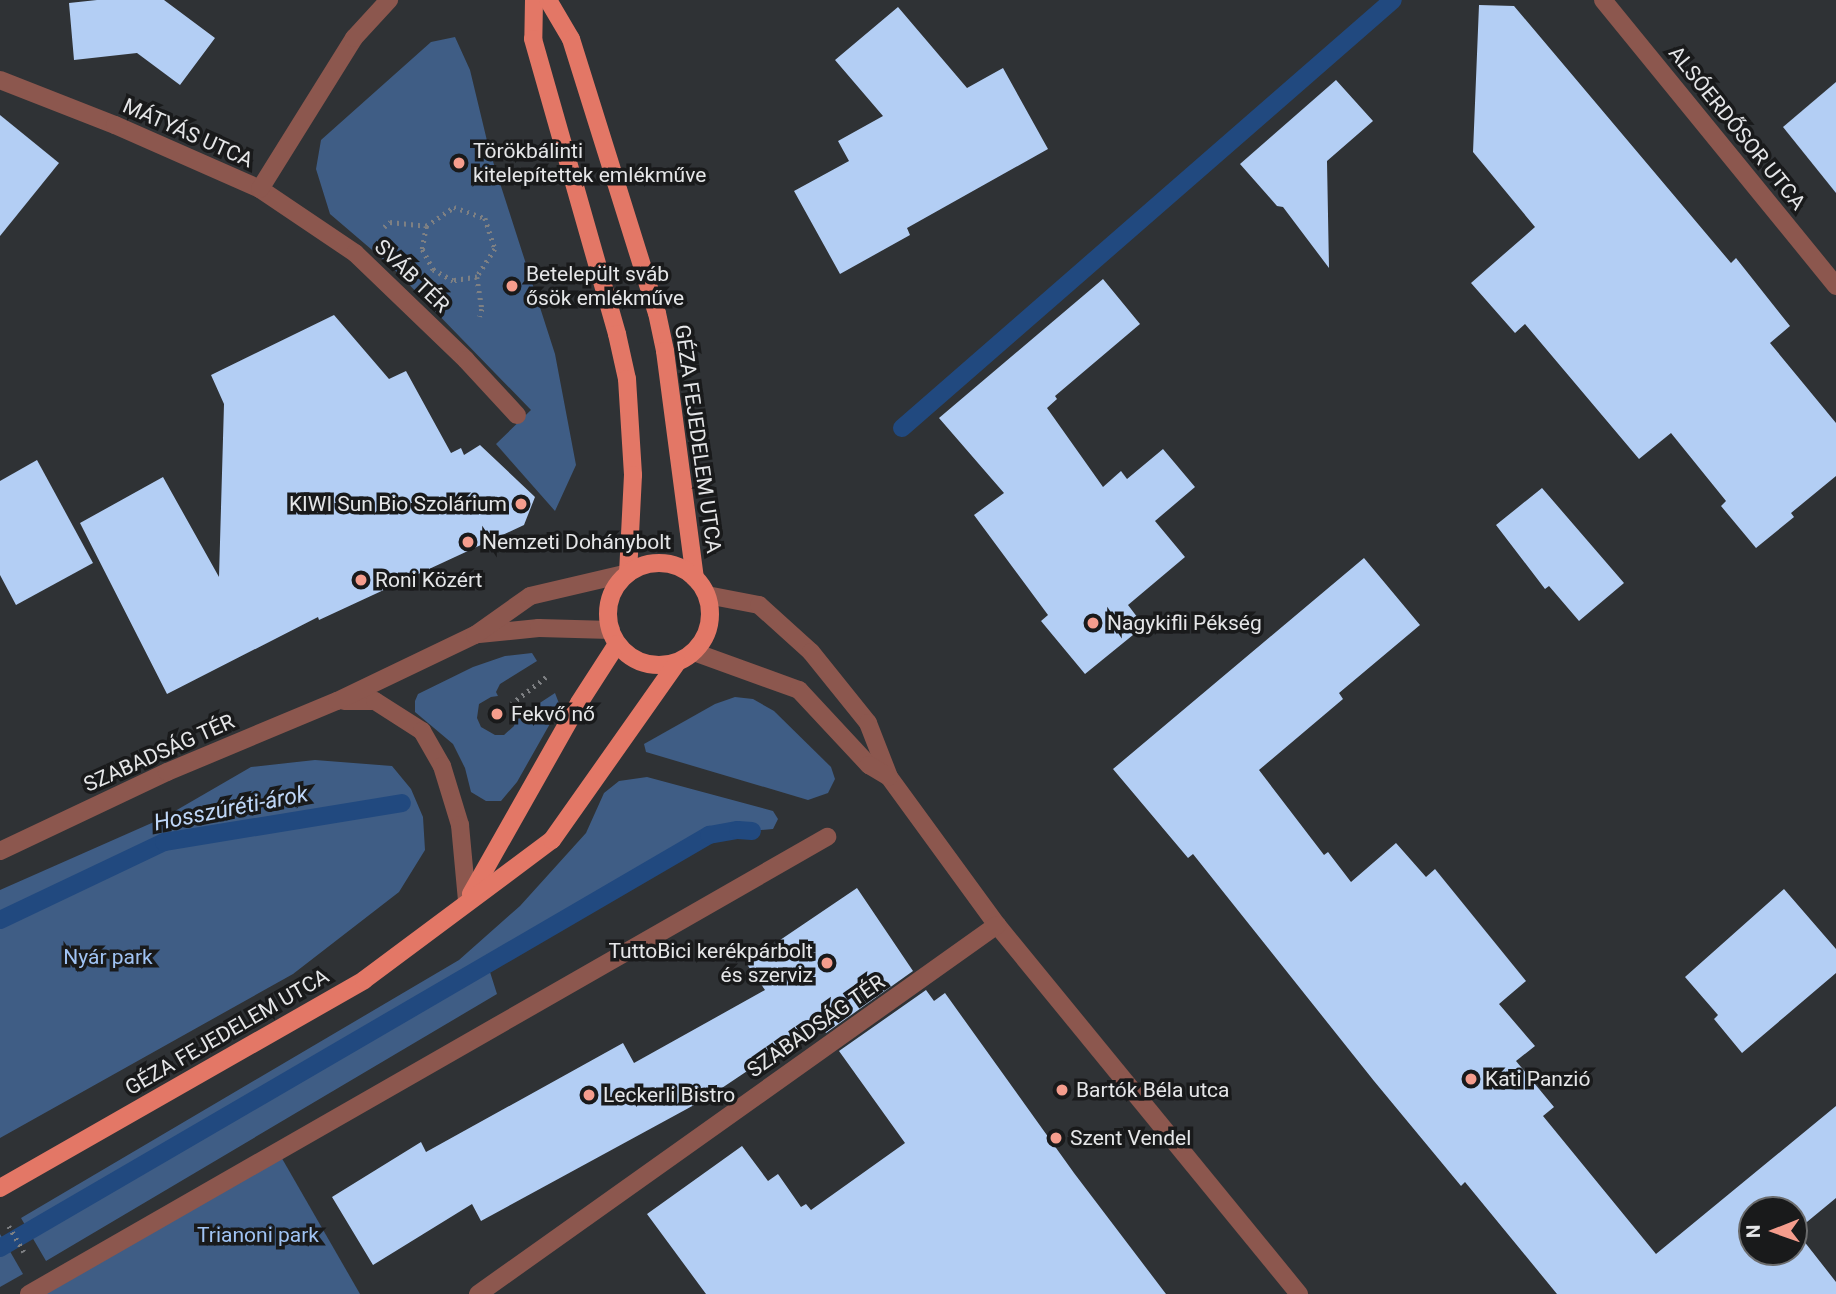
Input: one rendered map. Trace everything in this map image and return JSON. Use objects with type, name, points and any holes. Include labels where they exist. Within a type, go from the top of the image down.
[{"type":"main road","points":[[534,0],[533,39],[582,207],[627,379],[633,475],[628,573],[617,586],[610,601],[614,637],[634,659],[655,666],[677,663],[694,652],[706,635],[710,615],[707,595],[695,578]]},
{"type":"main road","name":"GÉZA FEJEDELEM UTCA","points":[[548,0],[571,39],[657,313],[665,351],[695,578]]},
{"type":"main road","name":"SZABADSÁG TÉR","points":[[628,573],[645,565],[661,563],[678,567],[695,578]]},
{"type":"main road","name":"GÉZA FEJEDELEM UTCA","points":[[467,901],[614,637]]},
{"type":"main road","name":"GÉZA FEJEDELEM UTCA","points":[[0,1188],[364,980],[552,840],[677,663]]},
{"type":"street","name":"MÁTYÁS UTCA","points":[[0,80],[115,125],[260,189],[354,38],[389,0]]},
{"type":"street","name":"ALSÓERDŐSOR UTCA","points":[[1603,0],[1836,286]]},
{"type":"street","name":"SVÁB TÉR","points":[[260,189],[355,253],[466,360],[517,415]]},
{"type":"street","name":"SZABADSÁG TÉR","points":[[0,851],[167,772],[337,701],[475,635],[530,596],[628,573]]},
{"type":"street","points":[[707,595],[759,605],[780,621],[811,652],[868,723],[890,777],[997,925],[1299,1294]]},
{"type":"street","name":"SZABADSÁG TÉR","points":[[475,635],[539,628],[614,637]]},
{"type":"street","points":[[694,652],[799,690],[869,765],[890,777]]},
{"type":"street","name":"SZABADSÁG TÉR","points":[[337,701],[375,701],[422,731],[442,766],[460,825],[467,901]]},
{"type":"street","points":[[36,1290],[827,837]]},
{"type":"street","name":"SZABADSÁG TÉR","points":[[478,1294],[997,925]]},
{"type":"path","points":[[454,207],[485,218],[495,249],[477,276],[453,281],[433,270],[422,249],[426,226],[454,207]]},
{"type":"path","points":[[511,704],[553,672]]},
{"type":"path","points":[[6,1220],[36,1290]]},
{"type":"green space","points":[[455,37],[470,70],[489,149],[555,354],[576,465],[555,511],[496,444],[531,410],[392,267],[330,214],[316,169],[321,140],[431,42]]},
{"type":"green space","points":[[532,653],[537,661],[500,684],[496,692],[498,696],[479,704],[477,718],[481,727],[495,735],[504,735],[514,726],[516,719],[525,718],[529,710],[555,693],[560,706],[517,782],[501,801],[486,801],[471,792],[465,768],[453,744],[415,712],[415,701],[418,694],[473,667],[505,656]]},
{"type":"green space","points":[[735,697],[753,699],[774,711],[831,767],[835,779],[828,793],[808,800],[646,752],[644,744],[715,704]]},
{"type":"green space","name":"Nyár park","points":[[315,760],[392,766],[411,789],[423,817],[425,850],[399,892],[293,974],[0,1138],[0,890],[163,818],[251,767]]},
{"type":"green space","points":[[647,777],[773,811],[778,819],[773,829],[726,833],[490,972],[497,994],[46,1261],[21,1218],[459,960],[520,906],[586,833],[604,793],[619,781]]},
{"type":"green space","name":"Trianoni park","points":[[280,1155],[360,1294],[39,1294]]},
{"type":"green space","points":[[0,1234],[23,1274],[0,1287]]},
{"type":"building","points":[[97,0],[164,0],[215,38],[180,85],[137,53],[74,60],[69,3]]},
{"type":"building","points":[[1479,5],[1514,6],[1731,263],[1736,258],[1790,326],[1770,343],[1836,423],[1836,476],[1791,513],[1794,517],[1756,548],[1721,506],[1726,501],[1671,433],[1639,459],[1525,324],[1515,333],[1471,283],[1535,227],[1473,152]]},
{"type":"building","points":[[898,7],[967,88],[1003,68],[1048,149],[907,228],[910,235],[840,274],[794,191],[849,161],[838,141],[883,116],[835,60]]},
{"type":"building","points":[[1336,80],[1373,121],[1327,161],[1329,268],[1283,207],[1277,206],[1240,164]]},
{"type":"building","points":[[1836,82],[1836,193],[1783,127]]},
{"type":"building","points":[[0,115],[59,163],[0,236]]},
{"type":"building","points":[[1103,279],[1140,324],[1055,396],[1057,399],[1047,408],[1103,487],[1121,471],[1127,479],[1163,449],[1195,487],[1155,521],[1185,557],[1128,605],[1144,626],[1085,674],[1041,621],[1048,615],[974,515],[1004,493],[939,418]]},
{"type":"building","points":[[334,315],[389,379],[406,371],[451,453],[461,448],[464,455],[480,445],[535,497],[524,525],[319,620],[318,617],[167,694],[80,523],[163,477],[219,577],[224,404],[211,375]]},
{"type":"building","points":[[37,460],[93,563],[16,605],[0,575],[0,481]]},
{"type":"building","points":[[1542,488],[1624,583],[1579,621],[1549,586],[1545,589],[1496,525]]},
{"type":"building","points":[[1364,558],[1420,625],[1339,693],[1343,699],[1259,770],[1324,855],[1328,852],[1351,882],[1396,843],[1426,877],[1435,869],[1526,981],[1499,1004],[1535,1046],[1516,1061],[1554,1107],[1543,1116],[1656,1254],[1836,1106],[1836,1198],[1808,1221],[1808,1196],[1738,1196],[1738,1266],[1808,1266],[1808,1246],[1836,1282],[1836,1294],[1557,1294],[1465,1182],[1461,1186],[1374,1081],[1193,854],[1188,858],[1113,769]]},
{"type":"building","points":[[857,888],[913,971],[826,1033],[819,1023],[707,1098],[481,1221],[472,1204],[373,1265],[332,1197],[421,1142],[426,1152],[623,1043],[634,1063],[765,990],[746,963]]},
{"type":"building","points":[[1784,889],[1836,949],[1836,973],[1742,1053],[1714,1019],[1718,1015],[1685,977]]},
{"type":"building","points":[[926,990],[934,1001],[945,993],[1074,1173],[1166,1294],[706,1294],[647,1214],[742,1146],[768,1181],[778,1174],[801,1207],[806,1204],[811,1210],[905,1143],[839,1051]]},
{"type":"waterway","points":[[902,428],[1393,0]]},
{"type":"waterway","name":"Hosszúréti-árok","points":[[0,920],[164,842],[402,803]]},
{"type":"waterway","points":[[0,1248],[709,835],[738,830],[752,831]]},
{"type":"place","name":"Törökbálinti kitelepítettek emlékműve","points":[[459,163]]},
{"type":"place","name":"Betelepült sváb ősök emlékműve","points":[[512,286]]},
{"type":"place","name":"KIWI Sun Bio Szolárium","points":[[521,504]]},
{"type":"place","name":"Nemzeti Dohánybolt","points":[[468,542]]},
{"type":"place","name":"Roni Közért","points":[[361,580]]},
{"type":"place","name":"Nagykifli Pékség","points":[[1093,623]]},
{"type":"place","name":"Fekvő nő","points":[[497,714]]},
{"type":"place","name":"TuttoBici kerékpárbolt és szerviz","points":[[827,963]]},
{"type":"place","name":"Kati Panzió","points":[[1471,1079]]},
{"type":"place","name":"Bartók Béla utca","points":[[1062,1090]]},
{"type":"place","name":"Leckerli Bistro","points":[[589,1095]]},
{"type":"place","name":"Szent Vendel","points":[[1056,1138]]}]
